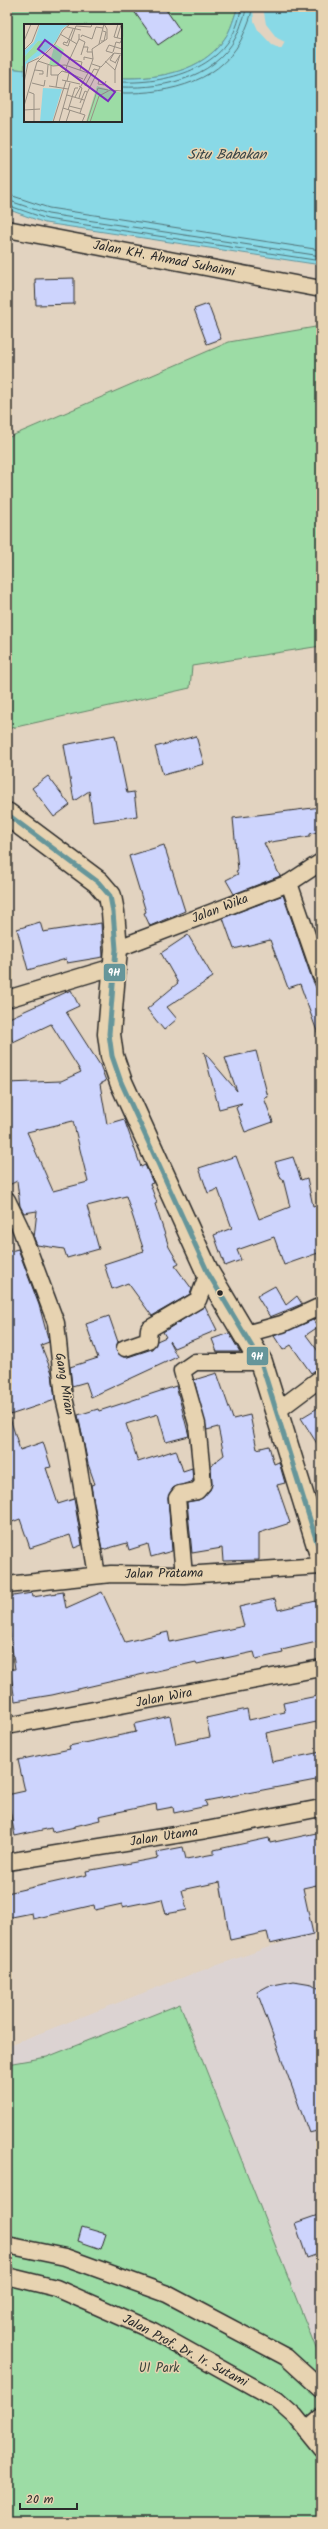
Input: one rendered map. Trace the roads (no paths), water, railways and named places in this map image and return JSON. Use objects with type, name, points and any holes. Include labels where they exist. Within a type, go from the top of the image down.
[{"type":"street","name":"Jalan KH. Ahmad Suhaimi","points":[[7,230],[321,289]]},
{"type":"street","points":[[7,814],[98,882],[110,896],[114,958],[109,1034],[112,1056],[121,1082],[208,1273],[261,1362],[321,1555]]},
{"type":"street","name":"Jalan Wika","points":[[7,999],[114,958],[289,883],[321,862]]},
{"type":"street","points":[[289,883],[321,976]]},
{"type":"street","name":"Gang Miran","points":[[7,1200],[20,1227],[56,1323],[64,1398],[74,1440],[97,1575]]},
{"type":"street","points":[[125,1348],[148,1340],[149,1329],[198,1300],[208,1273]]},
{"type":"street","points":[[245,1334],[282,1324],[321,1306]]},
{"type":"street","points":[[184,1575],[177,1498],[180,1494],[197,1491],[203,1484],[197,1424],[182,1371],[195,1362],[261,1362]]},
{"type":"street","points":[[277,1411],[321,1378]]},
{"type":"street","name":"Jalan Pratama","points":[[7,1585],[97,1575],[184,1575],[321,1566]]},
{"type":"street","name":"Jalan Wira","points":[[7,1726],[321,1668]]},
{"type":"street","name":"Jalan Utama","points":[[7,1862],[206,1830],[321,1808]]},
{"type":"street","points":[[7,2245],[65,2257],[168,2294],[286,2357],[321,2389]]},
{"type":"street","name":"Jalan Prof. Dr. Ir. Sutami","points":[[7,2276],[56,2288],[153,2332],[277,2400],[295,2416],[321,2448]]},
{"type":"street","points":[[306,2430],[321,2418]]},
{"type":"water","name":"Situ Babakan","points":[[238,7],[321,7],[321,265],[45,223],[7,209],[7,68],[24,70],[24,122],[122,122],[122,78],[164,75],[192,66],[205,59],[216,50],[231,27]]},
{"type":"park label","name":"UI Park","points":[[159,2368]]}]
